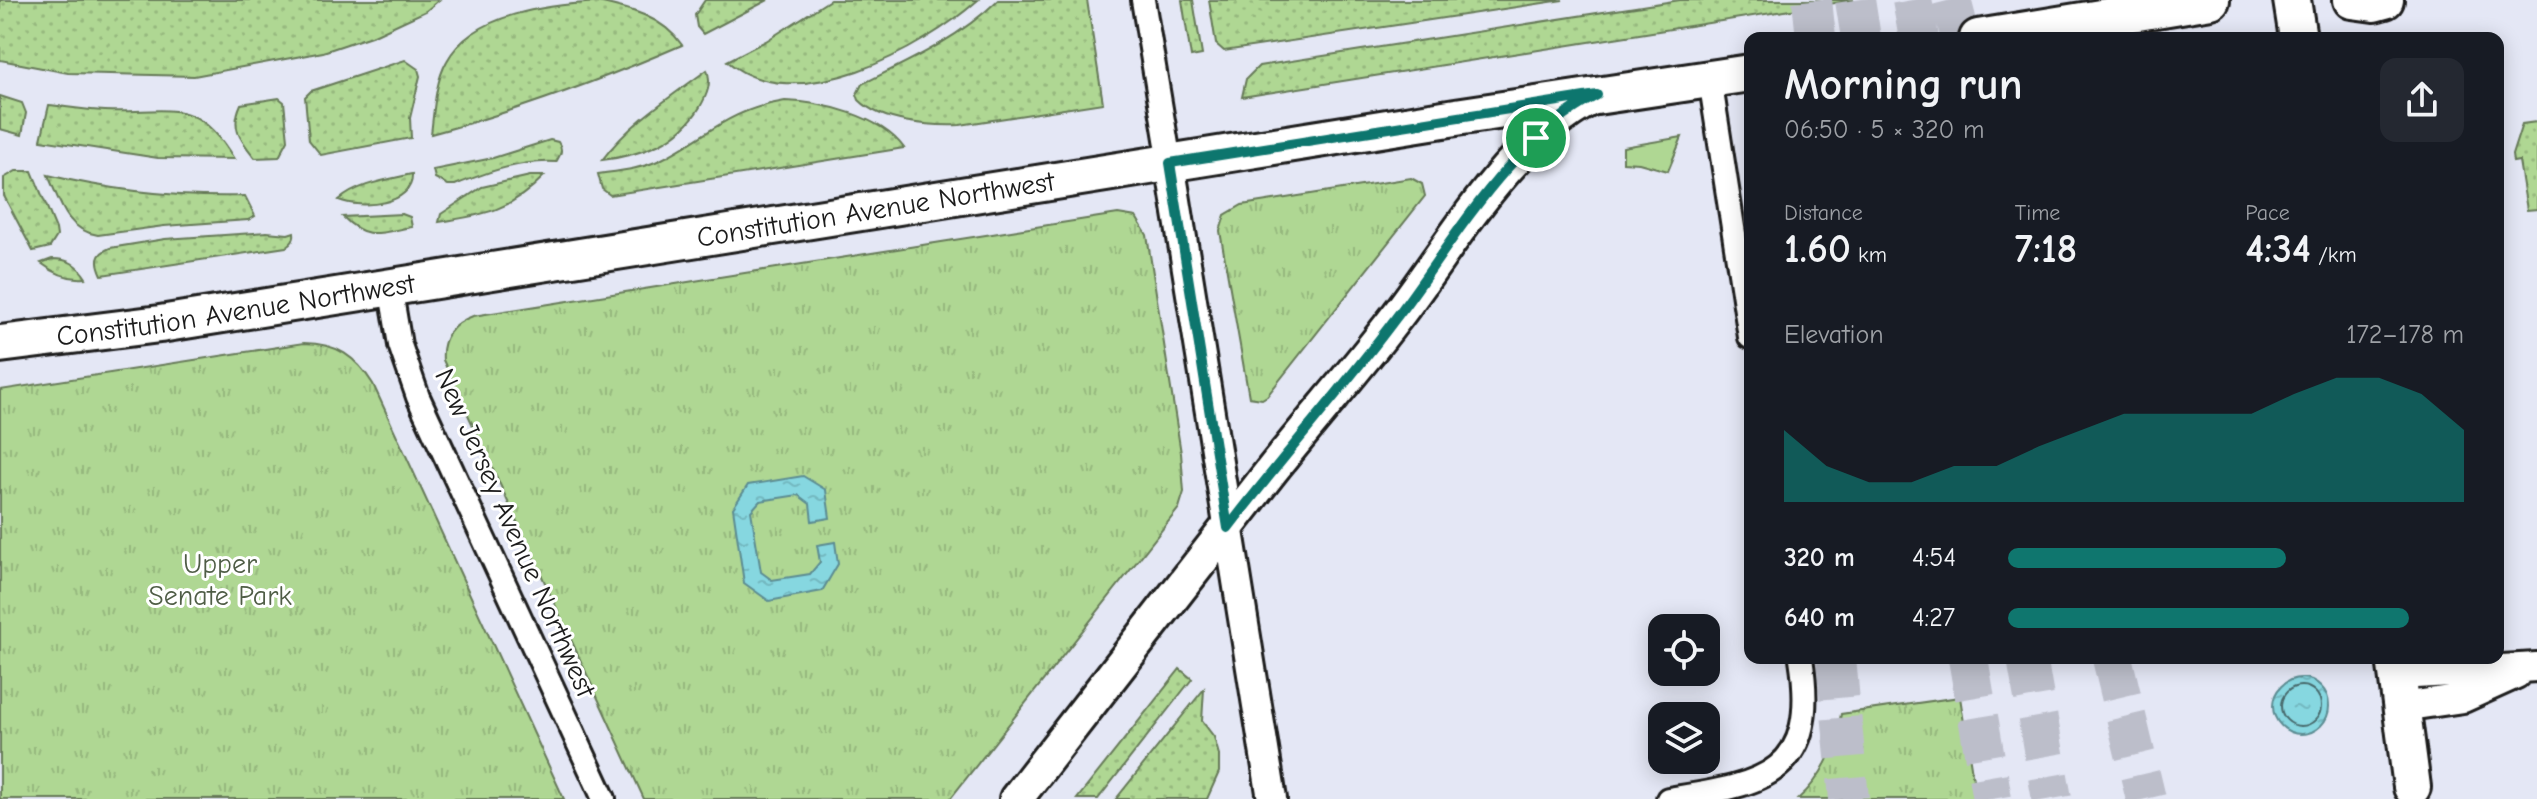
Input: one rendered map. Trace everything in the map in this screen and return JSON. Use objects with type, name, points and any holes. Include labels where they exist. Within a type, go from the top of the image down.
[{"type":"main road","points":[[2015,32],[2211,0]]},
{"type":"main road","points":[[2292,0],[2297,32]]},
{"type":"main road","points":[[2352,0],[2374,3],[2385,0]]},
{"type":"main road","name":"Constitution Avenue Northwest","points":[[0,344],[106,332],[1744,74]]},
{"type":"main road","points":[[1016,799],[1394,321],[1486,195],[1521,153],[1552,123],[1597,95]]},
{"type":"main road","points":[[2398,680],[2412,787]]},
{"type":"street","points":[[1143,0],[1272,799]]},
{"type":"street","points":[[1710,79],[1744,298]]},
{"type":"street","name":"New Jersey Avenue Northwest","points":[[390,286],[400,345],[418,397],[604,799]]},
{"type":"street","points":[[1668,799],[1743,785],[1771,772],[1783,762],[1800,736],[1805,720],[1802,664]]},
{"type":"street","points":[[2398,680],[2532,668]]},
{"type":"green space","points":[[0,0],[439,0],[426,11],[374,35],[323,52],[194,76],[68,73],[0,60]]},
{"type":"green space","points":[[705,0],[768,0],[703,34],[697,27],[695,15]]},
{"type":"green space","points":[[830,0],[978,0],[925,38],[892,56],[822,81],[787,83],[755,77],[727,61],[766,41]]},
{"type":"green space","points":[[998,0],[1087,0],[1103,103],[948,125],[920,124],[893,118],[880,114],[859,100],[857,94],[862,84],[950,37]]},
{"type":"green space","points":[[1182,0],[1193,0],[1202,55],[1191,57]]},
{"type":"green space","points":[[1209,0],[1563,0],[1224,51],[1216,44]]},
{"type":"green space","points":[[1680,0],[1854,0],[1242,97],[1246,79],[1259,66]]},
{"type":"green space","points":[[598,2],[655,20],[682,45],[558,94],[431,134],[443,69],[459,45],[475,32],[493,22],[536,9]]},
{"type":"green space","points":[[405,60],[418,69],[420,76],[410,118],[411,138],[321,155],[309,140],[305,97],[311,91]]},
{"type":"green space","points":[[707,70],[709,84],[705,98],[681,129],[658,145],[631,155],[602,160],[638,122]]},
{"type":"green space","points":[[0,96],[22,103],[26,113],[22,135],[0,129]]},
{"type":"green space","points":[[279,98],[284,102],[288,140],[279,157],[255,158],[238,133],[236,120],[241,104]]},
{"type":"green space","points":[[785,101],[816,104],[866,119],[881,127],[904,148],[610,195],[602,189],[598,174],[653,163],[733,117]]},
{"type":"green space","points":[[49,105],[105,111],[163,110],[193,116],[207,124],[234,159],[158,158],[41,140]]},
{"type":"green space","points":[[2537,122],[2537,209],[2527,210],[2519,161],[2513,162],[2512,155],[2522,124]]},
{"type":"green space","points":[[1682,137],[1668,171],[1623,162],[1623,147]]},
{"type":"green space","points":[[550,140],[558,142],[561,148],[556,162],[517,165],[455,185],[435,178],[433,170],[493,158]]},
{"type":"green space","points":[[16,171],[32,171],[56,229],[57,236],[50,247],[33,251],[4,196],[4,178]]},
{"type":"green space","points":[[412,174],[410,185],[395,199],[372,204],[339,200],[364,186]]},
{"type":"green space","points":[[48,175],[146,192],[245,196],[255,216],[248,220],[98,235],[87,232],[71,221]]},
{"type":"green space","points":[[530,176],[544,176],[508,204],[470,217],[439,222],[441,214],[482,187]]},
{"type":"green space","points":[[1411,178],[1422,184],[1425,196],[1267,396],[1262,399],[1249,397],[1220,231],[1225,215],[1242,205]]},
{"type":"green space","points":[[402,214],[410,217],[412,227],[383,233],[360,230],[343,217]]},
{"type":"green space","points":[[1118,214],[1136,217],[1147,235],[1181,453],[1184,492],[1179,508],[950,799],[644,799],[443,360],[444,345],[450,332],[473,316]]},
{"type":"green space","points":[[294,232],[294,237],[286,247],[102,275],[99,266],[99,256],[110,248],[165,239]]},
{"type":"green space","points":[[52,259],[72,263],[86,278],[62,275],[41,263]]},
{"type":"green space","name":"Upper Senate Park","points":[[304,343],[326,346],[344,353],[360,366],[373,384],[564,799],[0,799],[0,390]]},
{"type":"green space","points":[[1180,669],[1192,679],[1098,799],[1077,799]]},
{"type":"green space","points":[[1204,689],[1202,721],[1214,737],[1219,755],[1219,772],[1207,799],[1116,799]]},
{"type":"green space","points":[[1960,697],[1976,799],[1798,799],[1815,781],[1827,761],[1841,714]]},
{"type":"water","points":[[803,476],[826,490],[830,518],[812,521],[810,504],[798,495],[760,501],[751,511],[761,572],[772,580],[810,574],[820,562],[817,545],[835,542],[838,564],[822,591],[769,601],[744,583],[733,508],[748,485]]},
{"type":"water","points":[[2301,678],[2321,686],[2329,706],[2321,726],[2301,734],[2281,726],[2273,706],[2281,686]]},
{"type":"tunnel","points":[[1812,0],[1815,32]]},
{"type":"tunnel","points":[[1855,0],[1860,32]]},
{"type":"tunnel","points":[[1912,0],[1918,32]]},
{"type":"tunnel","points":[[1951,0],[1959,32]]},
{"type":"tunnel","points":[[1837,664],[1849,799]]},
{"type":"tunnel","points":[[1969,664],[1992,799]]},
{"type":"tunnel","points":[[2028,664],[2052,799]]},
{"type":"tunnel","points":[[2113,664],[2146,799]]},
{"type":"route","points":[[1597,95],[1574,107],[1536,138],[1486,195],[1394,321],[1228,528],[1170,163],[1597,95]]}]
